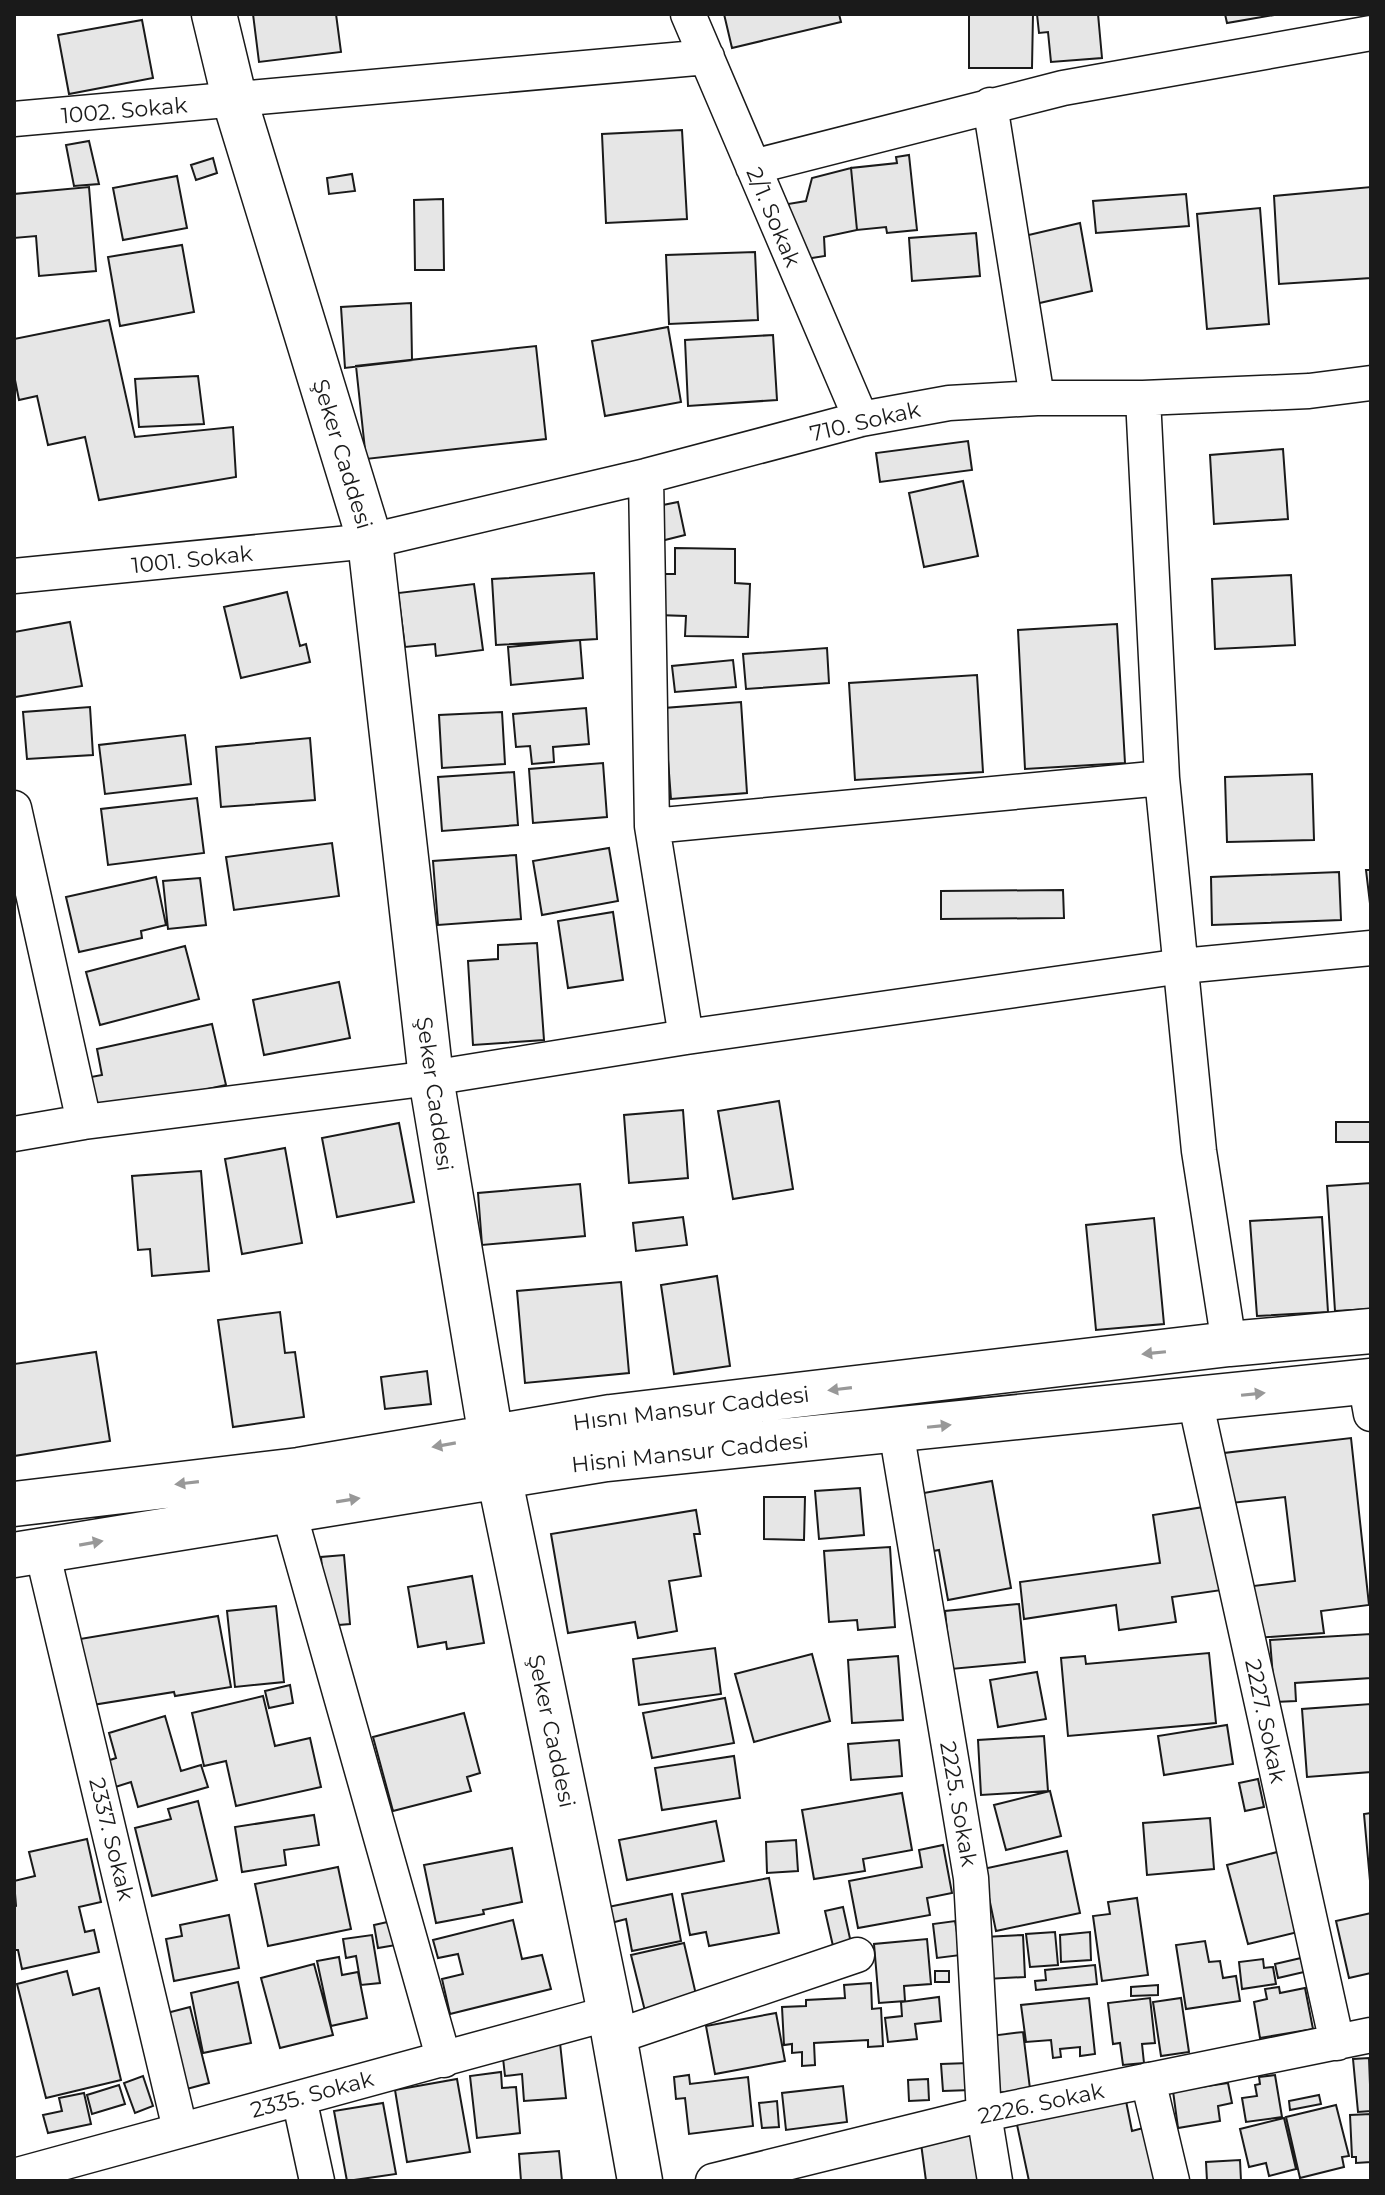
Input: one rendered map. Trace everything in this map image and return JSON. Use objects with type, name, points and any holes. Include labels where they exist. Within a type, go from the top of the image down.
[{"type":"main road","name":"Şeker Caddesi","points":[[214,14],[235,101],[370,541],[431,1078],[495,1457],[613,2025],[640,2181]]},
{"type":"main road","name":"Hısnı Mansur Caddesi","points":[[14,1504],[299,1470],[495,1457],[611,1417],[1229,1344],[1371,1331]]},
{"type":"main road","name":"Hisni Mansur Caddesi","points":[[28,1553],[288,1509],[495,1457],[606,1459],[1195,1400],[1369,1392]]},
{"type":"street","name":"2/1. Sokak","points":[[688,14],[861,419]]},
{"type":"street","points":[[753,167],[1063,88],[1371,33]]},
{"type":"street","name":"1002. Sokak","points":[[14,119],[707,57]]},
{"type":"street","points":[[990,105],[1037,398]]},
{"type":"street","name":"710. Sokak","points":[[370,541],[646,476],[861,419],[949,403],[1309,391],[1371,383]]},
{"type":"street","points":[[1143,398],[1162,778],[1199,1151],[1229,1344]]},
{"type":"street","points":[[646,476],[652,826],[686,1037]]},
{"type":"street","name":"1001. Sokak","points":[[14,576],[370,541]]},
{"type":"street","points":[[652,826],[1162,778]]},
{"type":"street","points":[[14,808],[84,1122]]},
{"type":"street","points":[[14,1134],[84,1122],[431,1078],[686,1037],[1182,966],[1371,948]]},
{"type":"street","name":"2227. Sokak","points":[[1195,1400],[1337,2043]]},
{"type":"street","name":"2225. Sokak","points":[[896,1430],[971,1878],[984,2114],[995,2181]]},
{"type":"street","points":[[288,1509],[444,2060]]},
{"type":"street","name":"2337. Sokak","points":[[28,1553],[180,2129]]},
{"type":"street","name":"2335. Sokak","points":[[14,2176],[444,2060],[613,2025],[857,1955]]},
{"type":"street","name":"2226. Sokak","points":[[713,2181],[984,2114],[1371,2035]]},
{"type":"street","points":[[1148,2080],[1172,2181]]},
{"type":"street","points":[[299,2098],[317,2181]]},
{"type":"building","points":[[253,14],[336,14],[341,52],[259,62]]},
{"type":"building","points":[[724,14],[839,14],[841,22],[732,48]]},
{"type":"building","points":[[969,14],[1033,14],[1032,68],[969,68]]},
{"type":"building","points":[[1037,14],[1098,14],[1102,58],[1051,62],[1048,32],[1039,33]]},
{"type":"building","points":[[1225,14],[1280,14],[1227,23]]},
{"type":"building","points":[[142,20],[153,78],[69,94],[58,35]]},
{"type":"building","points":[[682,130],[687,219],[606,223],[602,134]]},
{"type":"building","points":[[89,141],[99,184],[74,186],[66,145]]},
{"type":"building","points":[[909,155],[917,230],[887,233],[886,227],[857,230],[851,168],[897,163],[896,157]]},
{"type":"building","points":[[213,158],[217,173],[196,180],[191,165]]},
{"type":"building","points":[[851,168],[857,230],[824,237],[825,256],[799,260],[788,204],[806,201],[812,178]]},
{"type":"building","points":[[352,174],[355,191],[329,194],[327,178]]},
{"type":"building","points":[[177,176],[187,228],[123,240],[113,188]]},
{"type":"building","points":[[89,187],[96,271],[39,276],[36,236],[14,238],[14,194]]},
{"type":"building","points":[[1371,187],[1371,278],[1279,284],[1274,196]]},
{"type":"building","points":[[1186,194],[1189,226],[1096,233],[1093,201]]},
{"type":"building","points":[[443,199],[444,270],[415,270],[414,200]]},
{"type":"building","points":[[1260,208],[1269,324],[1207,329],[1197,214]]},
{"type":"building","points":[[1080,223],[1092,291],[1031,305],[1020,237]]},
{"type":"building","points":[[976,233],[980,276],[912,281],[909,238]]},
{"type":"building","points":[[182,245],[194,312],[120,326],[108,257]]},
{"type":"building","points":[[755,252],[758,320],[669,324],[666,255]]},
{"type":"building","points":[[411,303],[412,360],[345,368],[341,307]]},
{"type":"building","points":[[109,320],[135,437],[233,427],[236,477],[99,500],[85,437],[48,445],[37,396],[19,400],[14,375],[14,339]]},
{"type":"building","points":[[668,327],[681,402],[605,416],[592,341]]},
{"type":"building","points":[[773,335],[777,400],[688,406],[685,340]]},
{"type":"building","points":[[536,346],[546,439],[366,459],[356,366]]},
{"type":"building","points":[[198,376],[204,424],[139,427],[135,379]]},
{"type":"building","points":[[968,441],[972,470],[880,482],[876,453]]},
{"type":"building","points":[[1283,449],[1288,519],[1214,524],[1210,455]]},
{"type":"building","points":[[963,481],[978,556],[924,567],[909,493]]},
{"type":"building","points":[[678,502],[685,535],[661,541],[653,507]]},
{"type":"building","points":[[675,548],[735,549],[735,583],[750,584],[748,637],[685,636],[686,616],[657,615],[657,574],[675,574]]},
{"type":"building","points":[[594,573],[597,639],[496,645],[492,579]]},
{"type":"building","points":[[1291,575],[1295,645],[1215,649],[1212,579]]},
{"type":"building","points":[[474,584],[483,650],[436,656],[435,644],[405,647],[398,593]]},
{"type":"building","points":[[287,592],[300,646],[306,644],[310,662],[241,678],[224,607]]},
{"type":"building","points":[[70,622],[82,686],[15,697],[14,632]]},
{"type":"building","points":[[1117,624],[1125,763],[1025,769],[1018,630]]},
{"type":"building","points":[[580,640],[583,678],[511,685],[508,647]]},
{"type":"building","points":[[827,648],[829,683],[746,689],[743,654]]},
{"type":"building","points":[[733,660],[736,687],[675,692],[672,666]]},
{"type":"building","points":[[977,675],[983,772],[855,780],[849,683]]},
{"type":"building","points":[[741,702],[747,793],[671,799],[664,708]]},
{"type":"building","points":[[90,707],[93,755],[27,759],[23,712]]},
{"type":"building","points":[[586,708],[589,744],[553,747],[554,762],[532,764],[530,746],[516,747],[513,714]]},
{"type":"building","points":[[502,712],[505,764],[442,768],[439,715]]},
{"type":"building","points":[[185,735],[191,784],[105,794],[99,745]]},
{"type":"building","points":[[310,738],[315,800],[221,807],[216,747]]},
{"type":"building","points":[[603,763],[607,817],[533,823],[529,769]]},
{"type":"building","points":[[514,772],[518,825],[442,831],[438,777]]},
{"type":"building","points":[[1312,774],[1314,840],[1227,842],[1225,777]]},
{"type":"building","points":[[197,798],[204,853],[108,865],[101,809]]},
{"type":"building","points":[[332,843],[339,896],[234,910],[226,857]]},
{"type":"building","points":[[609,848],[618,901],[542,915],[533,861]]},
{"type":"building","points":[[516,855],[521,919],[438,925],[433,861]]},
{"type":"building","points":[[1366,870],[1371,870],[1371,912]]},
{"type":"building","points":[[1339,872],[1341,920],[1212,925],[1211,877]]},
{"type":"building","points":[[156,877],[166,925],[141,931],[142,938],[79,952],[66,897]]},
{"type":"building","points":[[200,878],[206,925],[168,929],[163,881]]},
{"type":"building","points":[[1063,890],[1064,918],[941,919],[941,891]]},
{"type":"building","points":[[613,912],[623,980],[568,988],[558,921]]},
{"type":"building","points":[[537,943],[544,1040],[473,1045],[468,961],[498,959],[498,945]]},
{"type":"building","points":[[185,946],[199,999],[100,1025],[86,972]]},
{"type":"building","points":[[339,982],[350,1038],[264,1055],[253,1000]]},
{"type":"building","points":[[212,1024],[226,1085],[98,1113],[91,1077],[102,1075],[97,1049]]},
{"type":"building","points":[[779,1101],[793,1189],[733,1199],[718,1111]]},
{"type":"building","points":[[683,1110],[688,1178],[629,1183],[624,1115]]},
{"type":"building","points":[[1336,1122],[1371,1122],[1371,1142],[1336,1142]]},
{"type":"building","points":[[399,1123],[414,1202],[337,1217],[322,1138]]},
{"type":"building","points":[[285,1148],[302,1243],[242,1254],[225,1159]]},
{"type":"building","points":[[201,1171],[209,1271],[152,1276],[150,1249],[138,1250],[132,1176]]},
{"type":"building","points":[[1371,1183],[1371,1309],[1335,1311],[1327,1186]]},
{"type":"building","points":[[580,1184],[585,1236],[482,1245],[478,1193]]},
{"type":"building","points":[[683,1217],[687,1245],[636,1251],[633,1223]]},
{"type":"building","points":[[1322,1217],[1328,1312],[1257,1316],[1250,1221]]},
{"type":"building","points":[[1154,1218],[1164,1324],[1096,1330],[1086,1225]]},
{"type":"building","points":[[717,1276],[730,1366],[674,1374],[661,1285]]},
{"type":"building","points":[[621,1282],[629,1373],[525,1383],[517,1291]]},
{"type":"building","points":[[280,1312],[285,1353],[295,1352],[304,1417],[233,1427],[218,1320]]},
{"type":"building","points":[[96,1352],[110,1441],[14,1456],[14,1364]]},
{"type":"building","points":[[427,1371],[431,1404],[385,1409],[381,1377]]},
{"type":"building","points":[[1351,1438],[1369,1605],[1321,1611],[1324,1633],[1255,1638],[1245,1587],[1295,1581],[1285,1497],[1222,1504],[1216,1454]]},
{"type":"building","points":[[992,1481],[1011,1588],[948,1600],[939,1550],[928,1552],[918,1494]]},
{"type":"building","points":[[860,1488],[864,1535],[819,1539],[815,1491]]},
{"type":"building","points":[[764,1497],[805,1497],[804,1540],[764,1539]]},
{"type":"building","points":[[1210,1506],[1222,1590],[1172,1597],[1176,1622],[1119,1630],[1116,1605],[1024,1619],[1020,1582],[1160,1563],[1153,1515]]},
{"type":"building","points":[[696,1510],[700,1534],[694,1534],[701,1576],[669,1581],[677,1631],[638,1638],[635,1622],[568,1633],[551,1534]]},
{"type":"building","points":[[890,1547],[895,1627],[858,1630],[857,1620],[829,1622],[824,1551]]},
{"type":"building","points":[[344,1555],[350,1624],[327,1626],[321,1557]]},
{"type":"building","points":[[472,1576],[484,1643],[447,1649],[446,1642],[418,1647],[408,1587]]},
{"type":"building","points":[[1019,1604],[1025,1662],[951,1669],[945,1611]]},
{"type":"building","points":[[276,1606],[284,1682],[235,1687],[227,1611]]},
{"type":"building","points":[[218,1616],[231,1687],[175,1696],[174,1692],[86,1706],[74,1640]]},
{"type":"building","points":[[1371,1634],[1371,1678],[1295,1683],[1296,1701],[1275,1702],[1270,1640]]},
{"type":"building","points":[[715,1648],[721,1694],[639,1705],[633,1659]]},
{"type":"building","points":[[1209,1653],[1216,1723],[1068,1736],[1061,1658],[1085,1656],[1086,1664]]},
{"type":"building","points":[[812,1654],[830,1721],[754,1742],[735,1674]]},
{"type":"building","points":[[898,1656],[903,1720],[852,1723],[848,1660]]},
{"type":"building","points":[[1037,1672],[1046,1719],[998,1727],[990,1680]]},
{"type":"building","points":[[290,1685],[293,1703],[269,1708],[265,1691]]},
{"type":"building","points":[[263,1696],[275,1746],[310,1738],[321,1787],[236,1806],[226,1761],[204,1766],[192,1713]]},
{"type":"building","points":[[725,1698],[734,1743],[652,1758],[643,1713]]},
{"type":"building","points":[[1371,1704],[1371,1772],[1307,1777],[1302,1709]]},
{"type":"building","points":[[464,1713],[480,1773],[467,1777],[471,1791],[393,1811],[373,1737]]},
{"type":"building","points":[[165,1716],[181,1771],[201,1765],[208,1787],[138,1807],[131,1782],[109,1789],[101,1763],[116,1758],[109,1733]]},
{"type":"building","points":[[1227,1725],[1233,1764],[1164,1775],[1158,1736]]},
{"type":"building","points":[[1044,1736],[1048,1791],[981,1795],[978,1740]]},
{"type":"building","points":[[899,1740],[902,1776],[851,1780],[848,1744]]},
{"type":"building","points":[[734,1756],[740,1798],[662,1810],[655,1768]]},
{"type":"building","points":[[1258,1779],[1264,1807],[1245,1811],[1239,1783]]},
{"type":"building","points":[[1050,1791],[1061,1836],[1006,1850],[994,1805]]},
{"type":"building","points":[[902,1793],[912,1850],[863,1859],[865,1871],[814,1879],[802,1810]]},
{"type":"building","points":[[198,1801],[217,1880],[152,1896],[135,1828],[171,1819],[168,1809]]},
{"type":"building","points":[[1371,1813],[1371,1892],[1364,1814]]},
{"type":"building","points":[[314,1815],[319,1845],[284,1850],[286,1865],[242,1872],[235,1827]]},
{"type":"building","points":[[1210,1818],[1214,1869],[1147,1875],[1143,1823]]},
{"type":"building","points":[[716,1821],[724,1861],[627,1880],[619,1840]]},
{"type":"building","points":[[87,1839],[101,1902],[79,1907],[85,1932],[94,1930],[99,1952],[22,1969],[18,1950],[14,1950],[14,1881],[35,1876],[29,1852]]},
{"type":"building","points":[[796,1840],[798,1871],[767,1873],[766,1842]]},
{"type":"building","points":[[943,1845],[952,1893],[927,1898],[930,1915],[858,1928],[849,1881],[922,1867],[919,1850]]},
{"type":"building","points":[[512,1848],[522,1902],[483,1910],[484,1914],[436,1923],[424,1865]]},
{"type":"building","points":[[1067,1851],[1080,1913],[996,1931],[983,1869]]},
{"type":"building","points":[[1281,1851],[1302,1931],[1248,1944],[1227,1865]]},
{"type":"building","points":[[338,1867],[351,1929],[268,1946],[255,1884]]},
{"type":"building","points":[[769,1878],[779,1933],[709,1946],[706,1932],[690,1935],[682,1894]]},
{"type":"building","points":[[672,1894],[681,1941],[632,1951],[626,1919],[611,1923],[608,1907]]},
{"type":"building","points":[[1137,1898],[1148,1975],[1102,1981],[1093,1916],[1110,1914],[1108,1902]]},
{"type":"building","points":[[843,1907],[851,1943],[833,1946],[825,1911]]},
{"type":"building","points":[[1371,1913],[1371,1973],[1349,1978],[1336,1921]]},
{"type":"building","points":[[229,1915],[239,1968],[174,1981],[166,1939],[182,1936],[180,1925]]},
{"type":"building","points":[[513,1920],[522,1959],[542,1955],[551,1989],[450,2014],[442,1979],[463,1974],[458,1954],[438,1958],[433,1940]]},
{"type":"building","points":[[392,1921],[396,1945],[378,1948],[374,1925]]},
{"type":"building","points":[[955,1921],[961,1955],[937,1958],[933,1924]]},
{"type":"building","points":[[1055,1932],[1058,1965],[1030,1967],[1026,1934]]},
{"type":"building","points":[[1090,1932],[1091,1960],[1061,1962],[1060,1935]]},
{"type":"building","points":[[372,1935],[380,1983],[361,1985],[356,1956],[346,1958],[343,1939]]},
{"type":"building","points":[[1023,1935],[1025,1977],[986,1979],[984,1937]]},
{"type":"building","points":[[927,1939],[931,1984],[904,1986],[905,2001],[879,2003],[874,1944]]},
{"type":"building","points":[[1205,1941],[1209,1962],[1220,1961],[1223,1978],[1236,1976],[1240,2001],[1186,2009],[1176,1945]]},
{"type":"building","points":[[684,1943],[697,1999],[645,2011],[631,1955]]},
{"type":"building","points":[[339,1957],[342,1975],[358,1972],[367,2018],[331,2026],[317,1961]]},
{"type":"building","points":[[1301,1958],[1304,1972],[1278,1978],[1275,1964]]},
{"type":"building","points":[[1263,1959],[1264,1968],[1273,1967],[1276,1984],[1242,1989],[1239,1962]]},
{"type":"building","points":[[314,1964],[333,2035],[280,2048],[261,1978]]},
{"type":"building","points":[[1095,1965],[1097,1984],[1036,1990],[1035,1981],[1046,1980],[1045,1970]]},
{"type":"building","points":[[67,1971],[73,1995],[99,1988],[121,2080],[46,2098],[17,1984]]},
{"type":"building","points":[[935,1971],[949,1971],[949,1982],[935,1982]]},
{"type":"building","points":[[238,1982],[251,2043],[203,2053],[191,1993]]},
{"type":"building","points":[[871,1983],[872,2009],[881,2008],[883,2046],[868,2047],[868,2040],[814,2043],[815,2065],[802,2066],[802,2052],[792,2053],[792,2044],[784,2045],[782,2007],[806,2006],[806,2000],[845,1998],[844,1985]]},
{"type":"building","points":[[1158,1985],[1158,1995],[1131,1996],[1131,1987]]},
{"type":"building","points":[[1279,1987],[1280,1993],[1305,1988],[1313,2029],[1260,2038],[1254,2002],[1267,1999],[1265,1989]]},
{"type":"building","points":[[939,1997],[941,2021],[915,2024],[917,2039],[888,2042],[885,2018],[902,2016],[901,2002]]},
{"type":"building","points":[[1089,1998],[1095,2054],[1080,2056],[1080,2047],[1060,2049],[1061,2057],[1053,2058],[1051,2040],[1026,2042],[1021,2005]]},
{"type":"building","points":[[1150,1998],[1155,2043],[1142,2044],[1144,2063],[1123,2065],[1120,2043],[1113,2044],[1108,2003]]},
{"type":"building","points":[[1181,1998],[1189,2052],[1161,2056],[1153,2002]]},
{"type":"building","points":[[190,2007],[209,2083],[183,2090],[163,2014]]},
{"type":"building","points":[[776,2013],[785,2061],[715,2074],[706,2026]]},
{"type":"building","points":[[1023,2032],[1030,2089],[997,2093],[990,2036]]},
{"type":"building","points":[[560,2043],[566,2098],[524,2101],[522,2074],[505,2076],[502,2049]]},
{"type":"building","points":[[1369,2058],[1371,2111],[1358,2112],[1353,2059]]},
{"type":"building","points":[[969,2063],[971,2090],[943,2091],[941,2064]]},
{"type":"building","points":[[501,2072],[502,2088],[516,2087],[520,2133],[477,2138],[470,2076]]},
{"type":"building","points":[[689,2075],[690,2084],[748,2077],[753,2126],[689,2134],[685,2098],[676,2099],[674,2077]]},
{"type":"building","points":[[1275,2075],[1282,2117],[1246,2122],[1242,2098],[1257,2096],[1255,2085],[1260,2084],[1259,2077]]},
{"type":"building","points":[[143,2076],[153,2106],[135,2113],[124,2083]]},
{"type":"building","points":[[457,2079],[470,2152],[407,2162],[395,2090]]},
{"type":"building","points":[[928,2079],[929,2100],[909,2101],[908,2080]]},
{"type":"building","points":[[1228,2083],[1232,2103],[1218,2106],[1220,2121],[1178,2128],[1173,2091]]},
{"type":"building","points":[[119,2085],[125,2104],[92,2114],[87,2095]]},
{"type":"building","points":[[843,2086],[847,2122],[786,2130],[782,2093]]},
{"type":"building","points":[[84,2093],[91,2124],[48,2133],[43,2115],[62,2111],[59,2098]]},
{"type":"building","points":[[1319,2095],[1321,2104],[1290,2110],[1289,2101]]},
{"type":"building","points":[[1125,2096],[1132,2131],[1147,2127],[1159,2181],[1029,2181],[1016,2120]]},
{"type":"building","points":[[777,2101],[779,2127],[762,2128],[759,2103]]},
{"type":"building","points":[[383,2103],[396,2174],[347,2181],[334,2111]]},
{"type":"building","points":[[1336,2105],[1349,2156],[1342,2157],[1344,2167],[1300,2178],[1286,2117]]},
{"type":"building","points":[[1371,2114],[1371,2162],[1356,2163],[1356,2157],[1352,2157],[1350,2115]]},
{"type":"building","points":[[1284,2118],[1296,2169],[1269,2176],[1266,2163],[1249,2167],[1240,2129]]},
{"type":"building","points":[[971,2128],[979,2181],[926,2181],[920,2136]]},
{"type":"building","points":[[559,2151],[562,2181],[521,2181],[519,2154]]},
{"type":"building","points":[[1240,2160],[1241,2181],[1207,2181],[1206,2162]]}]
